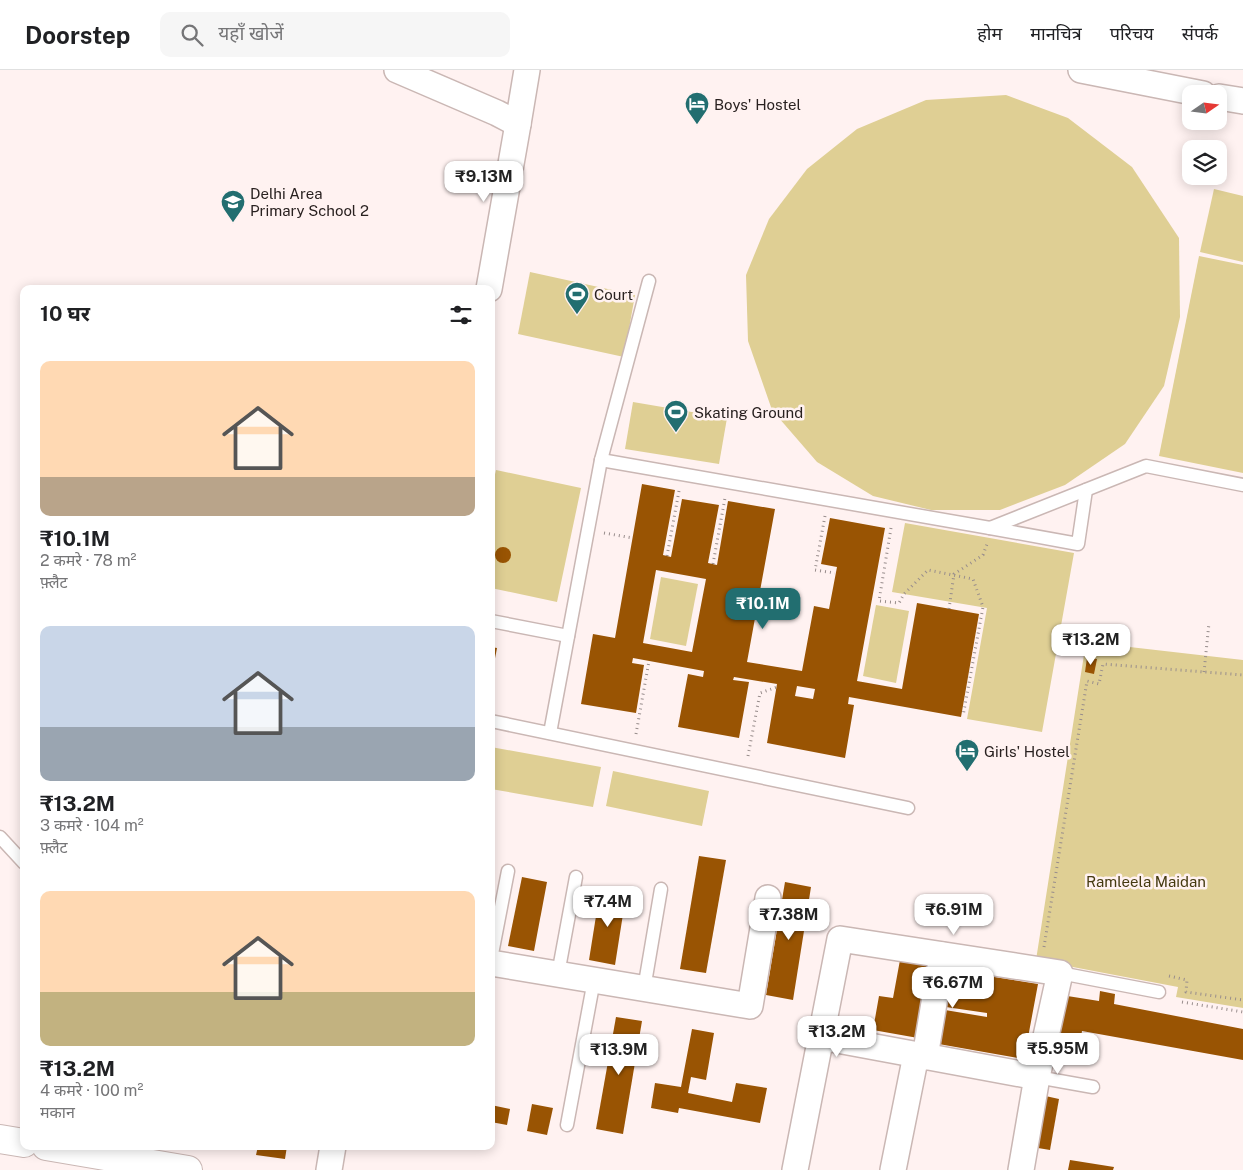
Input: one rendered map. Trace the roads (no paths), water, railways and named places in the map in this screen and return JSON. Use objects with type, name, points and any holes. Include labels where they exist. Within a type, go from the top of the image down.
[{"type":"street","points":[[397,70],[518,124]]},
{"type":"street","points":[[490,285],[528,70]]},
{"type":"street","points":[[1080,70],[1182,90]]},
{"type":"street","points":[[1228,99],[1243,102]]},
{"type":"street","points":[[495,962],[750,1006],[768,898]]},
{"type":"street","points":[[795,1170],[840,939],[1060,973],[1036,1077],[1021,1170]]},
{"type":"street","points":[[893,1170],[942,955]]},
{"type":"street","points":[[821,1037],[1036,1077]]},
{"type":"street","points":[[0,1138],[20,1141]]},
{"type":"street","points":[[70,1150],[188,1170]]},
{"type":"street","points":[[329,1170],[332,1150]]},
{"type":"lane","points":[[550,733],[601,460],[649,281]]},
{"type":"lane","points":[[601,460],[682,476],[1078,544],[1086,490]]},
{"type":"lane","points":[[990,528],[1146,466],[1243,485]]},
{"type":"lane","points":[[495,621],[568,636]]},
{"type":"lane","points":[[495,722],[908,808]]},
{"type":"lane","points":[[0,837],[20,859]]},
{"type":"lane","points":[[495,940],[508,871]]},
{"type":"lane","points":[[558,974],[576,877]]},
{"type":"lane","points":[[644,989],[661,889]]},
{"type":"lane","points":[[1060,973],[1160,992]]},
{"type":"lane","points":[[568,1125],[594,980]]},
{"type":"lane","points":[[1036,1077],[1093,1087]]},
{"type":"place","name":"Boys' Hostel","points":[[697,125]]},
{"type":"place","name":"Delhi Area Primary School 2","points":[[233,223]]},
{"type":"place","name":"Court","points":[[577,315]]},
{"type":"place","name":"Skating Ground","points":[[676,433]]},
{"type":"place","name":"Girls' Hostel","points":[[967,772]]},
{"type":"park label","name":"Ramleela Maidan","points":[[1146,881]]}]
